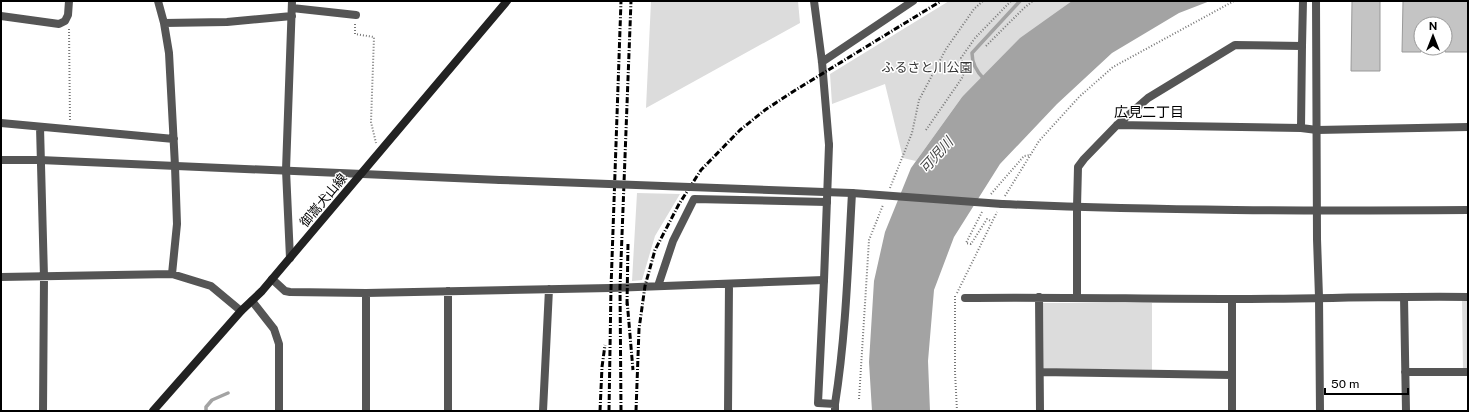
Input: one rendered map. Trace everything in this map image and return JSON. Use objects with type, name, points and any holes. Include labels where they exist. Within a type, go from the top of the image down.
[{"type":"main road","name":"御嵩犬山線","points":[[153,411],[241,311],[272,280],[507,1]]},
{"type":"street","points":[[1,16],[59,24],[66,21],[69,1]]},
{"type":"street","points":[[158,1],[164,23],[169,53],[174,139],[178,224],[172,274]]},
{"type":"street","points":[[814,1],[822,62],[829,145],[818,403],[835,408],[845,310],[852,193]]},
{"type":"street","points":[[822,62],[913,1]]},
{"type":"street","points":[[1301,128],[1303,1]]},
{"type":"street","points":[[1316,3],[1317,239],[1320,411]]},
{"type":"street","points":[[164,23],[227,22],[292,8],[356,15]]},
{"type":"street","points":[[290,258],[286,170],[292,8]]},
{"type":"street","points":[[1077,297],[1078,167],[1084,159],[1117,125],[1148,98],[1235,45],[1302,46]]},
{"type":"street","points":[[1,123],[174,139]]},
{"type":"street","points":[[1117,125],[1301,128],[1317,130],[1468,127]]},
{"type":"street","points":[[40,127],[44,277],[43,411]]},
{"type":"street","points":[[1,160],[40,160],[500,180],[852,193],[1077,208],[1318,211],[1468,210]]},
{"type":"street","points":[[658,286],[673,241],[694,199],[827,202]]},
{"type":"street","points":[[1,277],[172,274],[212,286],[241,311]]},
{"type":"street","points":[[272,280],[285,291],[290,292],[366,293],[729,284],[824,280]]},
{"type":"street","points":[[728,411],[729,284]]},
{"type":"street","points":[[543,411],[549,289]]},
{"type":"street","points":[[448,291],[448,411]]},
{"type":"street","points":[[366,293],[366,411]]},
{"type":"street","points":[[1039,297],[1040,411]]},
{"type":"street","points":[[965,298],[1077,297],[1232,299],[1319,297],[1468,297]]},
{"type":"street","points":[[1404,297],[1406,411]]},
{"type":"street","points":[[1232,299],[1232,411]]},
{"type":"street","points":[[252,301],[274,329],[280,344],[279,411]]},
{"type":"street","points":[[1040,372],[1232,375]]},
{"type":"street","points":[[1405,372],[1468,372]]},
{"type":"path","points":[[926,130],[962,78],[965,70],[961,58],[975,38],[1011,1]]},
{"type":"path","points":[[986,46],[1033,1]]},
{"type":"path","points":[[958,411],[955,372],[954,298],[991,221],[1002,204],[1008,189],[1039,141],[1079,97],[1113,67],[1234,1]]},
{"type":"path","points":[[356,15],[355,34],[374,37],[371,122],[378,153]]},
{"type":"path","points":[[66,21],[69,28],[70,130]]},
{"type":"green space","points":[[651,1],[798,1],[800,23],[646,108]]},
{"type":"green space","name":"ふるさと川公園","points":[[949,1],[1073,1],[962,97],[916,161],[903,158],[885,84],[832,104],[830,74]]},
{"type":"green space","points":[[637,193],[680,194],[655,236],[642,280],[632,281]]},
{"type":"green space","points":[[1462,297],[1468,297],[1468,372],[1463,372]]},
{"type":"green space","points":[[1043,303],[1152,303],[1152,370],[1044,368]]},
{"type":"water","name":"可児川","points":[[1072,1],[1210,1],[1179,13],[1112,53],[1057,104],[1000,164],[954,237],[934,290],[928,361],[930,411],[872,411],[869,362],[874,281],[885,232],[911,168],[962,97],[1020,38]]},
{"type":"building","points":[[1352,1],[1380,1],[1380,71],[1351,71]]},
{"type":"building","points":[[1403,1],[1468,1],[1468,52],[1453,52],[1453,16],[1413,16],[1413,52],[1402,52]]},
{"type":"waterway","points":[[984,79],[975,67],[972,53],[1020,1]]},
{"type":"waterway","points":[[206,411],[206,407],[212,400],[228,393]]},
{"type":"railway","points":[[609,411],[611,288],[621,1]]},
{"type":"railway","points":[[621,411],[620,287],[631,1]]},
{"type":"railway","points":[[636,411],[639,329],[645,286],[655,250],[679,204],[701,170],[740,130],[765,110],[941,1]]},
{"type":"railway","points":[[627,305],[628,243]]},
{"type":"railway","points":[[627,300],[633,370]]},
{"type":"railway","points":[[600,411],[602,367],[605,345]]},
{"type":"district","name":"広見二丁目","points":[[1149,112]]}]
